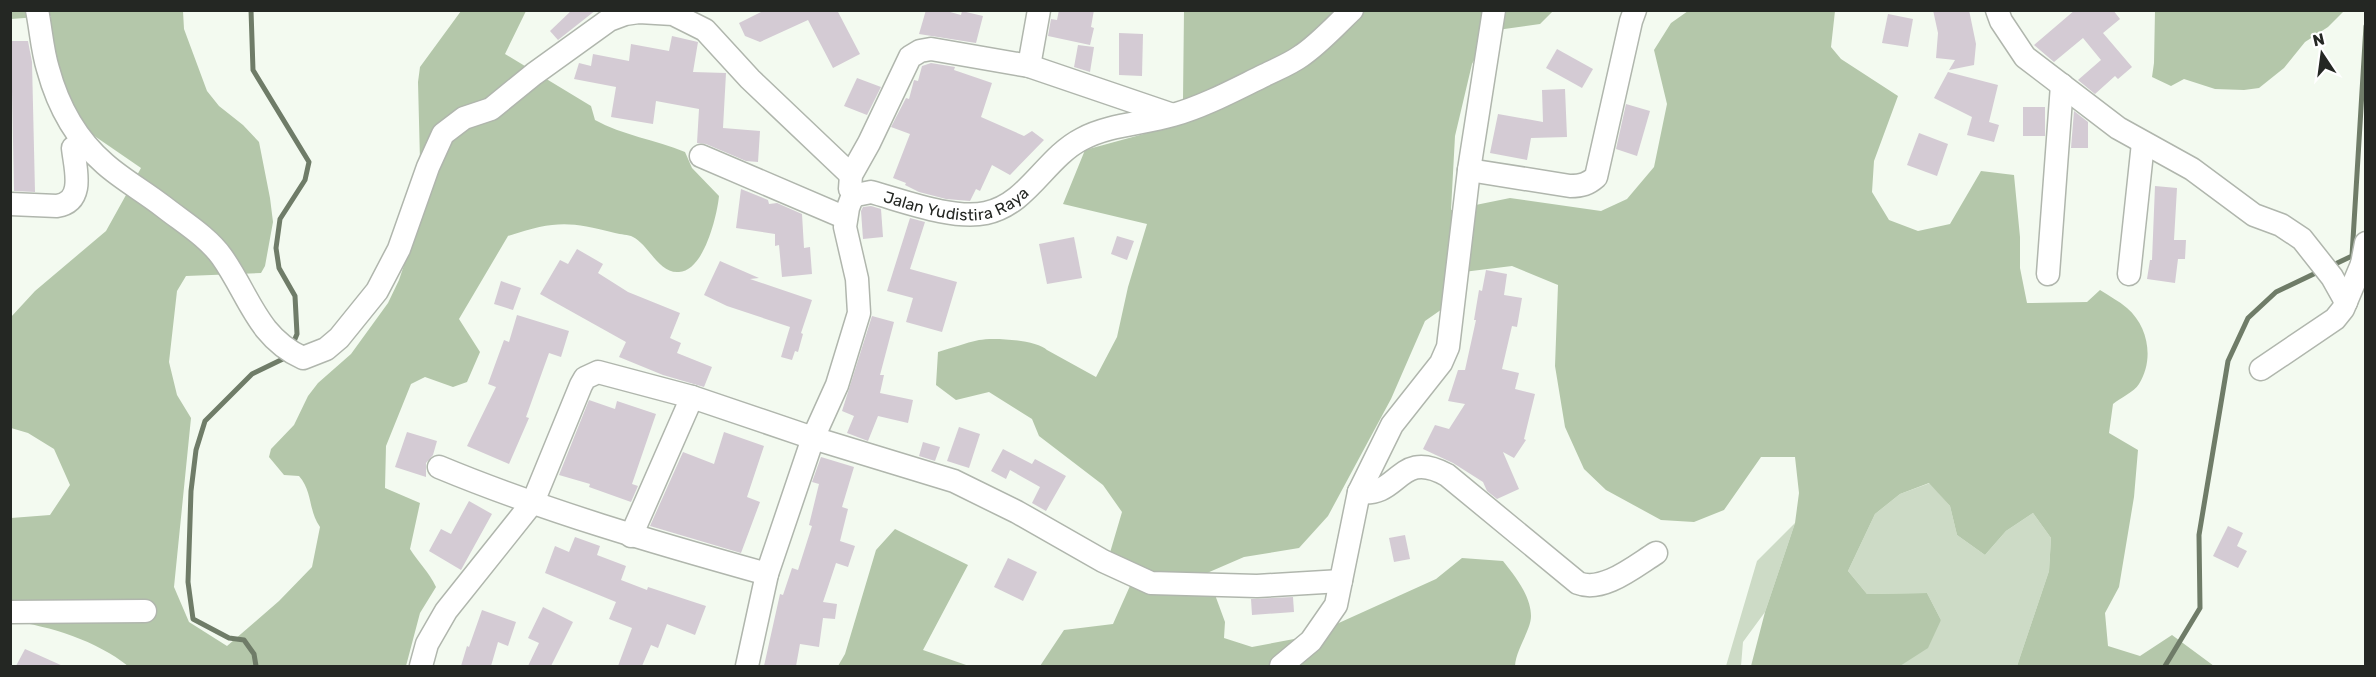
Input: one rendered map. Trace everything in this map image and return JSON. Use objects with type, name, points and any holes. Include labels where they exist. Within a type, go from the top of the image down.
[{"type":"street","points":[[37,10],[47,67],[62,109],[84,143],[107,166],[150,194],[187,223],[222,256],[251,309],[274,339],[290,352],[303,358],[326,349],[349,327],[377,291],[399,249],[428,167],[443,135],[464,118],[491,110],[534,74],[602,25],[625,14],[639,12],[673,14],[705,30],[750,79],[851,176]]},
{"type":"street","points":[[1029,66],[1039,10]]},
{"type":"street","name":"Jalan Yudistira Raya","points":[[849,209],[863,192],[871,192],[948,212],[974,215],[1000,209],[1028,189],[1067,148],[1082,139],[1132,122],[1173,115],[1247,84],[1302,56],[1352,10]]},
{"type":"street","points":[[1281,666],[1311,640],[1336,604],[1359,492],[1392,425],[1441,363],[1448,347],[1468,170],[1494,10]]},
{"type":"street","points":[[1468,170],[1570,186],[1589,183],[1596,177],[1635,10]]},
{"type":"street","points":[[1997,10],[2001,21],[2025,57],[2118,128],[2192,169],[2254,215],[2281,225],[2302,239],[2332,277],[2346,302]]},
{"type":"street","points":[[747,666],[767,574],[813,438],[837,385],[859,313],[857,279],[847,244],[851,176],[910,57],[931,49],[1029,66],[1173,115]]},
{"type":"street","points":[[2048,274],[2062,85]]},
{"type":"street","points":[[2129,274],[2143,142]]},
{"type":"street","points":[[10,204],[57,206],[64,205],[74,198],[77,190],[72,148]]},
{"type":"street","points":[[701,156],[849,209]]},
{"type":"street","points":[[2261,369],[2335,319],[2346,302],[2364,257]]},
{"type":"street","points":[[421,666],[427,644],[446,612],[533,502],[581,385],[592,373],[603,372],[692,397],[813,438],[954,481],[1017,512],[1103,561],[1151,584],[1257,586],[1341,581]]},
{"type":"street","points":[[631,536],[692,397]]},
{"type":"street","points":[[1359,492],[1382,490],[1409,469],[1422,465],[1433,467],[1447,475],[1578,584],[1584,586],[1619,576],[1656,553]]},
{"type":"street","points":[[438,467],[512,497],[631,536],[767,574]]},
{"type":"street","points":[[10,612],[145,611]]},
{"type":"green space","points":[[11,11],[183,11],[184,29],[207,91],[219,106],[243,125],[259,142],[273,222],[265,266],[261,273],[186,276],[177,291],[169,362],[177,395],[191,418],[174,587],[189,622],[227,646],[279,601],[312,567],[320,527],[316,521],[309,495],[299,476],[284,475],[269,457],[271,449],[294,425],[308,396],[318,383],[351,354],[388,303],[399,280],[433,179],[420,161],[418,82],[420,67],[461,11],[526,11],[505,54],[591,106],[595,120],[616,130],[685,152],[692,168],[719,196],[712,229],[702,253],[696,263],[679,272],[660,264],[639,241],[629,235],[562,224],[508,236],[459,319],[480,352],[467,382],[453,387],[425,377],[411,384],[386,446],[385,488],[420,503],[410,549],[436,587],[420,613],[406,666],[128,666],[88,642],[57,631],[11,621],[11,518],[50,515],[70,485],[54,449],[28,433],[11,428],[11,317],[35,291],[106,231],[141,168],[93,135],[60,88],[51,49],[51,16],[11,19]]},
{"type":"green space","points":[[1184,11],[1553,11],[1540,24],[1490,31],[1472,64],[1455,136],[1451,210],[1510,198],[1601,211],[1627,199],[1654,167],[1667,104],[1654,50],[1671,23],[1688,11],[1835,11],[1831,47],[1841,59],[1898,96],[1874,161],[1872,192],[1889,220],[1918,231],[1950,224],[1981,171],[2014,175],[2020,237],[2020,268],[2027,303],[2087,302],[2100,290],[2127,308],[2140,325],[2147,344],[2147,365],[2137,387],[2113,404],[2109,433],[2138,450],[2134,497],[2119,587],[2105,613],[2108,646],[2140,656],[2172,635],[2214,666],[2017,666],[2049,571],[2051,538],[2033,513],[2006,531],[1985,555],[1957,535],[1950,506],[1929,483],[1900,494],[1875,514],[1848,571],[1867,594],[1927,593],[1941,620],[1928,648],[1900,666],[1751,666],[1765,612],[1795,523],[1799,493],[1795,457],[1761,457],[1724,510],[1694,522],[1661,520],[1606,490],[1584,469],[1565,427],[1555,366],[1558,285],[1512,266],[1447,274],[1445,307],[1425,321],[1391,399],[1328,516],[1299,548],[1244,557],[1207,573],[1225,622],[1224,638],[1252,647],[1310,636],[1436,579],[1462,558],[1503,561],[1522,587],[1531,616],[1515,666],[1040,666],[1064,630],[1113,624],[1138,568],[1109,556],[1122,512],[1103,485],[1039,436],[1032,419],[989,392],[956,400],[936,385],[938,352],[986,339],[1025,342],[1042,347],[1096,377],[1117,337],[1128,287],[1147,224],[1063,204],[1085,150],[1162,129],[1183,99]]},
{"type":"green space","points":[[2155,11],[2344,11],[2328,27],[2305,42],[2284,68],[2259,88],[2244,90],[2215,89],[2184,79],[2171,86],[2152,77]]},
{"type":"green space","points":[[1930,483],[1950,506],[1957,535],[1985,555],[2006,531],[2033,513],[2051,538],[2049,571],[2017,666],[1900,666],[1941,620],[1927,593],[1867,594],[1848,571],[1875,514],[1900,494]]},
{"type":"green space","points":[[1795,523],[1765,612],[1743,642],[1741,666],[1726,666],[1757,561]]},
{"type":"green space","points":[[895,529],[968,565],[923,650],[969,666],[838,666],[845,654],[876,550]]},
{"type":"building","points":[[572,10],[596,10],[558,40],[550,31]]},
{"type":"building","points":[[765,10],[837,10],[860,54],[833,68],[808,20],[760,42],[745,36],[739,23]]},
{"type":"building","points":[[926,10],[943,10],[961,15],[962,11],[983,16],[976,43],[919,34]]},
{"type":"building","points":[[1059,10],[1094,10],[1091,27],[1094,28],[1090,45],[1048,36],[1051,19],[1057,20]]},
{"type":"building","points":[[1933,10],[1969,10],[1976,44],[1974,65],[1949,70],[1955,60],[1936,58],[1938,33]]},
{"type":"building","points":[[2075,10],[2113,10],[2120,19],[2103,33],[2132,67],[2118,79],[2115,76],[2095,94],[2078,80],[2101,60],[2083,38],[2054,62],[2034,45]]},
{"type":"building","points":[[1888,14],[1913,19],[1908,47],[1882,43]]},
{"type":"building","points":[[1119,33],[1143,34],[1142,76],[1119,75]]},
{"type":"building","points":[[672,36],[698,42],[693,72],[726,73],[723,128],[760,131],[758,162],[746,161],[706,144],[697,143],[699,109],[656,101],[653,124],[611,117],[616,87],[574,79],[579,63],[591,66],[593,54],[629,61],[631,44],[669,51]]},
{"type":"building","points":[[11,41],[28,41],[32,62],[35,192],[14,191]]},
{"type":"building","points":[[1078,45],[1094,47],[1090,72],[1074,67]]},
{"type":"building","points":[[1557,49],[1593,69],[1582,88],[1546,68]]},
{"type":"building","points":[[931,63],[955,67],[954,70],[992,83],[981,117],[1024,136],[1032,131],[1044,140],[1010,175],[992,165],[980,191],[976,189],[970,201],[946,199],[919,192],[893,178],[910,134],[891,127],[906,98],[909,99],[914,80],[918,81],[922,66]]},
{"type":"building","points":[[1948,72],[1998,85],[1989,122],[1999,125],[1994,142],[1967,135],[1972,117],[1934,98]]},
{"type":"building","points":[[857,78],[881,87],[867,115],[844,106]]},
{"type":"building","points":[[1565,89],[1567,137],[1531,138],[1527,160],[1490,153],[1498,114],[1543,122],[1542,90]]},
{"type":"building","points":[[1626,104],[1650,111],[1637,156],[1616,149]]},
{"type":"building","points":[[2023,107],[2045,107],[2045,136],[2023,136]]},
{"type":"building","points":[[2074,111],[2088,122],[2088,148],[2071,148]]},
{"type":"building","points":[[1919,133],[1948,144],[1937,176],[1907,165]]},
{"type":"building","points":[[2155,186],[2177,188],[2174,240],[2186,240],[2185,259],[2178,259],[2175,283],[2147,279],[2150,260],[2152,260]]},
{"type":"building","points":[[741,189],[768,200],[769,204],[777,203],[802,214],[804,248],[810,247],[812,274],[782,277],[779,245],[775,246],[775,234],[736,228]]},
{"type":"building","points":[[871,206],[881,209],[883,237],[863,239],[861,211],[863,207]]},
{"type":"building","points":[[910,218],[925,222],[910,269],[957,282],[942,332],[906,322],[913,298],[887,291]]},
{"type":"building","points":[[1117,236],[1134,241],[1127,260],[1111,254]]},
{"type":"building","points":[[1074,237],[1082,278],[1047,284],[1039,244]]},
{"type":"building","points":[[577,249],[603,264],[598,273],[628,292],[680,313],[670,338],[681,343],[677,353],[712,367],[704,387],[663,375],[619,357],[626,342],[540,294],[560,260],[568,264]]},
{"type":"building","points":[[720,261],[759,278],[750,279],[812,300],[801,333],[803,334],[798,352],[795,351],[792,360],[781,357],[790,327],[727,306],[704,295]]},
{"type":"building","points":[[1486,270],[1507,274],[1504,295],[1522,298],[1517,327],[1512,326],[1502,369],[1519,373],[1515,389],[1535,394],[1524,439],[1526,440],[1514,458],[1503,452],[1519,489],[1497,499],[1487,491],[1483,482],[1453,463],[1423,449],[1435,425],[1449,429],[1465,404],[1448,401],[1458,370],[1465,370],[1476,320],[1474,320],[1479,290],[1482,291]]},
{"type":"building","points":[[501,281],[521,288],[513,310],[494,304]]},
{"type":"building","points":[[517,315],[569,331],[561,357],[549,353],[526,417],[529,418],[509,464],[467,446],[496,387],[488,384],[504,340],[509,342]]},
{"type":"building","points":[[872,316],[894,322],[880,375],[884,375],[880,393],[913,400],[908,423],[878,416],[868,441],[847,433],[854,416],[842,411]]},
{"type":"building","points":[[589,400],[615,409],[617,401],[656,414],[632,484],[638,486],[631,502],[589,487],[590,484],[559,475]]},
{"type":"building","points":[[959,427],[980,434],[969,468],[947,461]]},
{"type":"building","points":[[407,432],[437,441],[433,455],[426,463],[426,477],[395,467]]},
{"type":"building","points":[[724,432],[764,446],[747,497],[760,502],[741,553],[650,526],[683,452],[714,464]]},
{"type":"building","points":[[923,442],[940,447],[935,461],[919,456]]},
{"type":"building","points":[[1003,449],[1032,464],[1035,459],[1066,476],[1046,511],[1032,503],[1040,487],[1010,470],[1006,479],[991,471]]},
{"type":"building","points":[[821,457],[854,467],[842,507],[848,509],[840,541],[855,546],[848,567],[836,563],[823,602],[837,604],[835,619],[823,618],[819,647],[800,644],[796,666],[764,666],[780,594],[783,595],[792,568],[798,570],[812,526],[809,525],[819,484],[812,482]]},
{"type":"building","points":[[469,501],[492,514],[461,570],[429,551],[441,529],[451,534]]},
{"type":"building","points":[[2228,526],[2243,533],[2237,546],[2247,551],[2238,568],[2213,556]]},
{"type":"building","points":[[1405,535],[1410,559],[1394,562],[1389,538]]},
{"type":"building","points":[[575,537],[600,546],[597,555],[626,566],[621,580],[647,590],[648,587],[706,606],[695,635],[667,624],[658,648],[651,645],[642,666],[618,666],[632,628],[609,619],[616,602],[545,573],[555,546],[569,552]]},
{"type":"building","points":[[1008,558],[1037,572],[1023,601],[994,587]]},
{"type":"building","points":[[1293,597],[1294,612],[1252,615],[1251,599]]},
{"type":"building","points":[[543,607],[573,622],[551,666],[528,666],[539,643],[528,638]]},
{"type":"building","points":[[482,610],[516,622],[508,646],[498,642],[491,666],[461,666],[467,646],[469,647]]},
{"type":"building","points":[[25,649],[63,666],[16,666]]},
{"type":"waterway","points":[[251,10],[253,70],[309,162],[305,180],[280,219],[276,248],[279,268],[295,296],[297,334],[292,346]]},
{"type":"waterway","points":[[2331,266],[2352,256],[2366,26]]},
{"type":"waterway","points":[[2165,666],[2200,608],[2199,535],[2228,361],[2248,318],[2276,292],[2320,271]]},
{"type":"waterway","points":[[256,666],[254,654],[244,640],[229,638],[193,619],[188,582],[191,491],[196,450],[205,421],[252,374],[287,357]]}]
